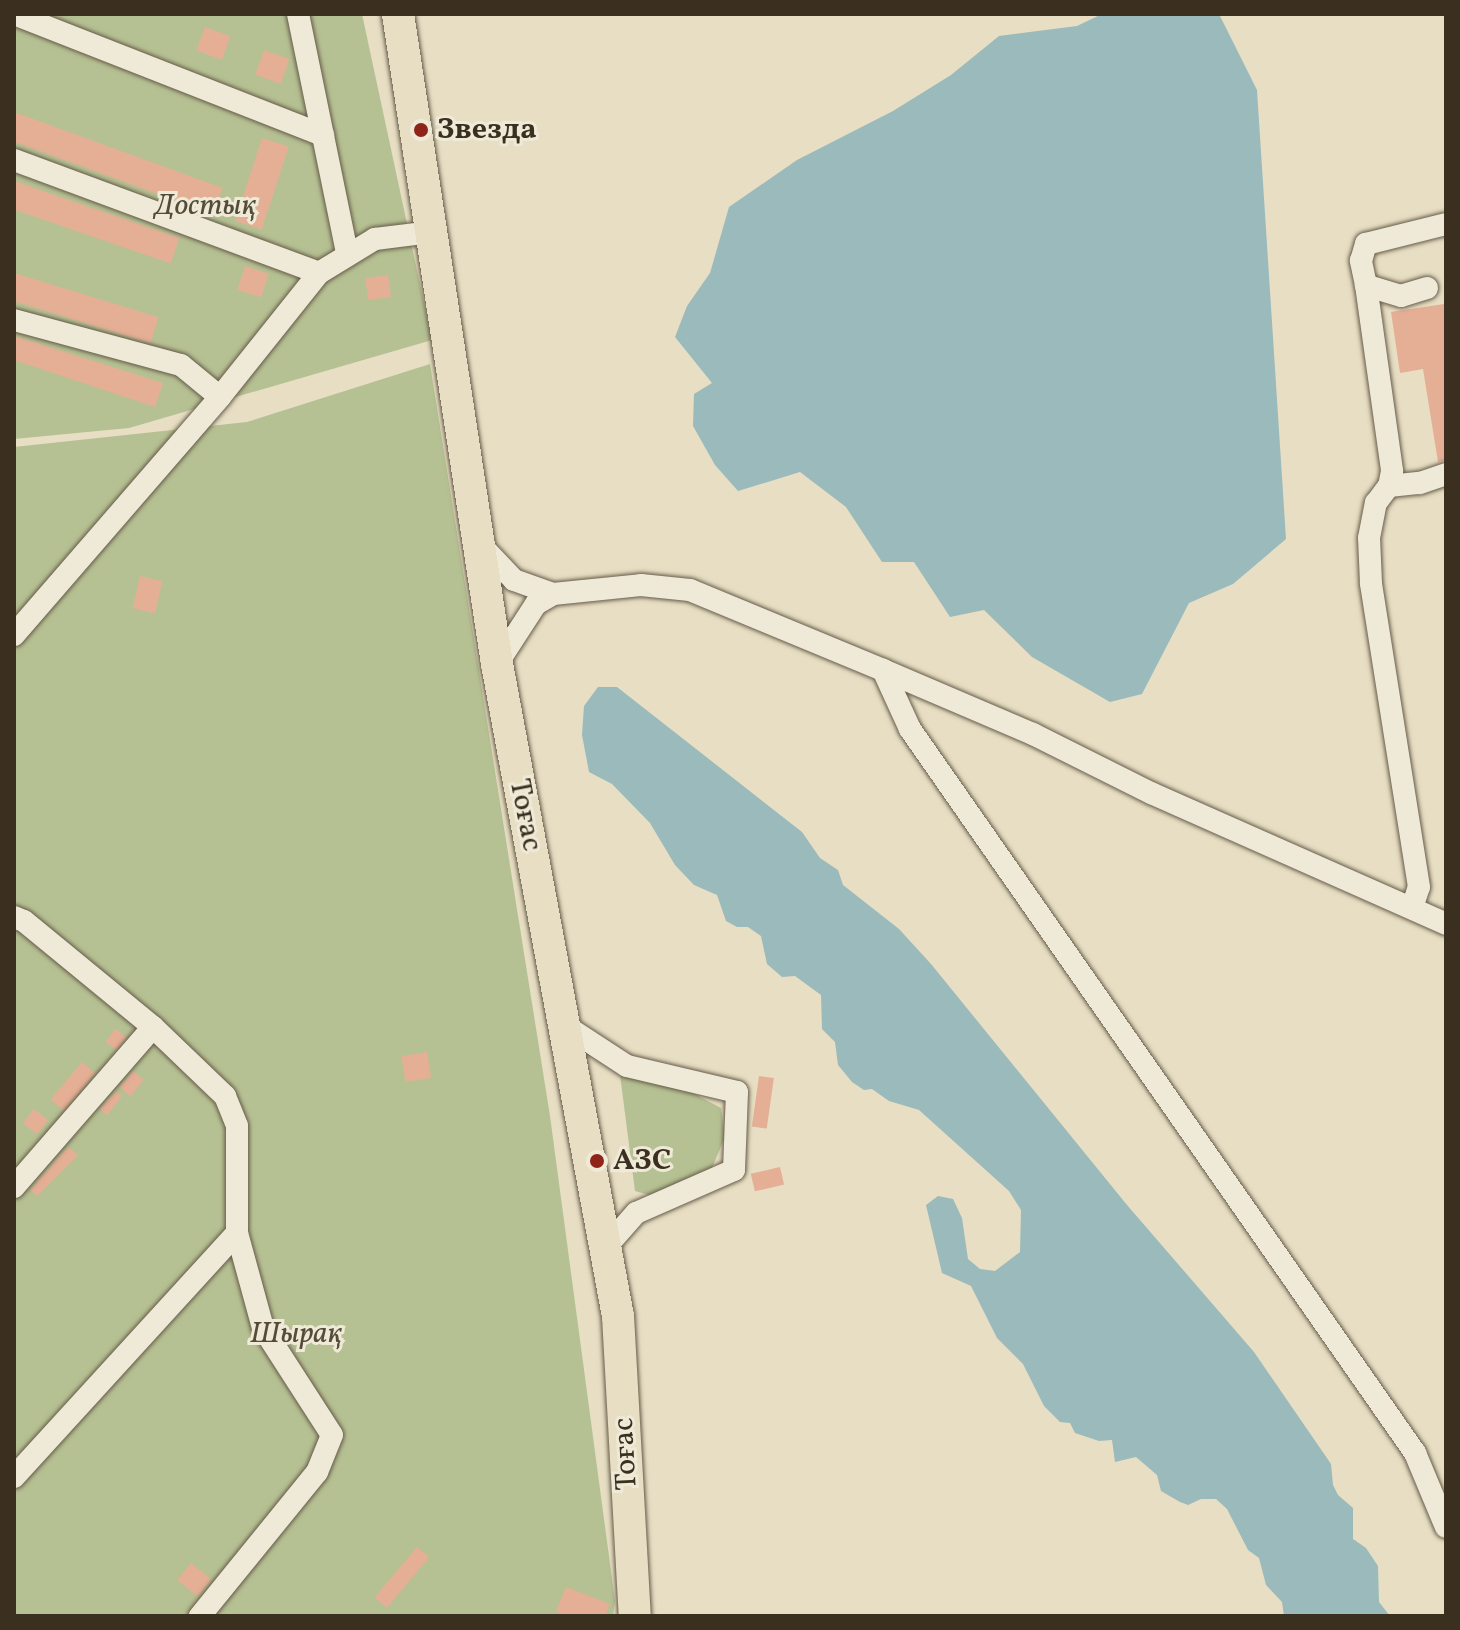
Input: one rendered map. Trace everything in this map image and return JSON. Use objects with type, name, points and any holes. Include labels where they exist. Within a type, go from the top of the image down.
[{"type":"highway","name":"Тоғас","points":[[398,14],[497,664],[618,1316],[635,1616]]},
{"type":"street","points":[[14,14],[45,19],[323,135]]},
{"type":"street","points":[[298,14],[347,253]]},
{"type":"street","points":[[14,160],[319,273]]},
{"type":"street","points":[[1412,908],[1419,887],[1371,583],[1369,538],[1376,503],[1389,486],[1392,471],[1361,261],[1366,244],[1446,224]]},
{"type":"street","points":[[14,635],[220,397],[319,273],[347,253],[375,239],[431,232]]},
{"type":"street","points":[[1366,285],[1401,296],[1427,288]]},
{"type":"street","points":[[14,320],[181,365],[220,397]]},
{"type":"street","points":[[1389,486],[1420,483],[1446,474]]},
{"type":"street","points":[[478,542],[514,580],[553,594]]},
{"type":"street","points":[[497,664],[536,604],[553,594],[641,585],[690,590],[1033,734],[1151,793],[1446,924]]},
{"type":"street","points":[[883,670],[910,729],[1415,1453],[1446,1527]]},
{"type":"street","points":[[14,917],[24,921],[153,1027],[225,1096],[237,1126],[237,1233],[263,1328],[332,1435],[317,1472],[200,1616]]},
{"type":"street","points":[[564,1025],[627,1066],[737,1092],[734,1170],[636,1213],[605,1248]]},
{"type":"street","points":[[14,1187],[153,1027]]},
{"type":"street","points":[[14,1477],[237,1233]]},
{"type":"green space","name":"Достық","points":[[14,14],[362,14],[432,340],[129,428],[14,439]]},
{"type":"green space","name":"Шырақ","points":[[430,364],[550,1116],[615,1601],[613,1616],[14,1616],[14,447],[247,422]]},
{"type":"green space","points":[[620,1075],[674,1083],[721,1108],[725,1137],[709,1175],[682,1187],[677,1182],[668,1193],[649,1195],[635,1191]]},
{"type":"water","points":[[1102,14],[1219,14],[1257,90],[1286,539],[1233,584],[1189,603],[1142,694],[1110,702],[1032,657],[984,610],[950,617],[914,562],[882,562],[846,507],[800,472],[738,491],[715,465],[693,426],[694,394],[712,383],[675,337],[687,306],[710,273],[729,207],[797,160],[893,111],[951,75],[999,36],[1077,26]]},
{"type":"water","points":[[598,687],[617,687],[802,832],[820,858],[838,870],[843,885],[899,929],[931,964],[1127,1205],[1254,1352],[1331,1464],[1333,1485],[1338,1495],[1353,1508],[1353,1539],[1366,1548],[1378,1566],[1379,1602],[1390,1616],[1284,1616],[1282,1602],[1266,1585],[1259,1558],[1248,1550],[1227,1509],[1216,1499],[1201,1499],[1188,1505],[1180,1502],[1161,1491],[1157,1475],[1136,1457],[1115,1462],[1112,1440],[1099,1441],[1075,1433],[1070,1423],[1060,1422],[1044,1406],[1023,1364],[997,1338],[971,1286],[942,1273],[926,1205],[938,1196],[953,1199],[962,1218],[968,1259],[980,1269],[995,1271],[1020,1252],[1021,1210],[1009,1191],[919,1110],[889,1101],[872,1089],[864,1090],[852,1082],[838,1065],[835,1042],[822,1029],[821,995],[795,976],[782,977],[767,964],[761,936],[748,927],[737,927],[726,921],[717,895],[694,885],[675,865],[650,823],[612,784],[589,772],[582,735],[584,706]]},
{"type":"building","points":[[205,27],[230,36],[222,60],[196,50]]},
{"type":"building","points":[[264,50],[289,59],[280,84],[255,74]]},
{"type":"building","points":[[14,112],[223,188],[213,214],[14,142]]},
{"type":"building","points":[[262,138],[289,147],[262,229],[235,221]]},
{"type":"building","points":[[14,181],[179,238],[171,264],[14,210]]},
{"type":"building","points":[[245,266],[269,274],[261,298],[237,290]]},
{"type":"building","points":[[14,273],[158,317],[151,343],[14,301]]},
{"type":"building","points":[[388,275],[391,297],[368,300],[365,278]]},
{"type":"building","points":[[1444,304],[1446,460],[1438,462],[1423,369],[1400,373],[1391,312]]},
{"type":"building","points":[[14,336],[163,383],[155,407],[14,360]]},
{"type":"building","points":[[140,576],[162,581],[155,613],[133,608]]},
{"type":"building","points":[[115,1029],[126,1037],[117,1050],[106,1042]]},
{"type":"building","points":[[427,1052],[431,1078],[405,1082],[401,1056]]},
{"type":"building","points":[[82,1062],[95,1073],[64,1110],[51,1100]]},
{"type":"building","points":[[133,1071],[144,1080],[131,1096],[120,1087]]},
{"type":"building","points":[[759,1076],[774,1078],[767,1129],[752,1127]]},
{"type":"building","points":[[116,1091],[122,1096],[107,1115],[100,1109]]},
{"type":"building","points":[[34,1109],[48,1120],[37,1134],[23,1123]]},
{"type":"building","points":[[68,1147],[78,1155],[37,1196],[30,1190]]},
{"type":"building","points":[[780,1167],[784,1185],[755,1191],[751,1174]]},
{"type":"building","points":[[417,1547],[429,1557],[387,1608],[375,1598]]},
{"type":"building","points":[[191,1563],[211,1579],[197,1596],[177,1580]]},
{"type":"building","points":[[566,1587],[610,1604],[605,1616],[568,1616],[556,1611]]},
{"type":"place","name":"Звезда","points":[[421,130]]},
{"type":"place","name":"АЗС","points":[[597,1161]]}]
